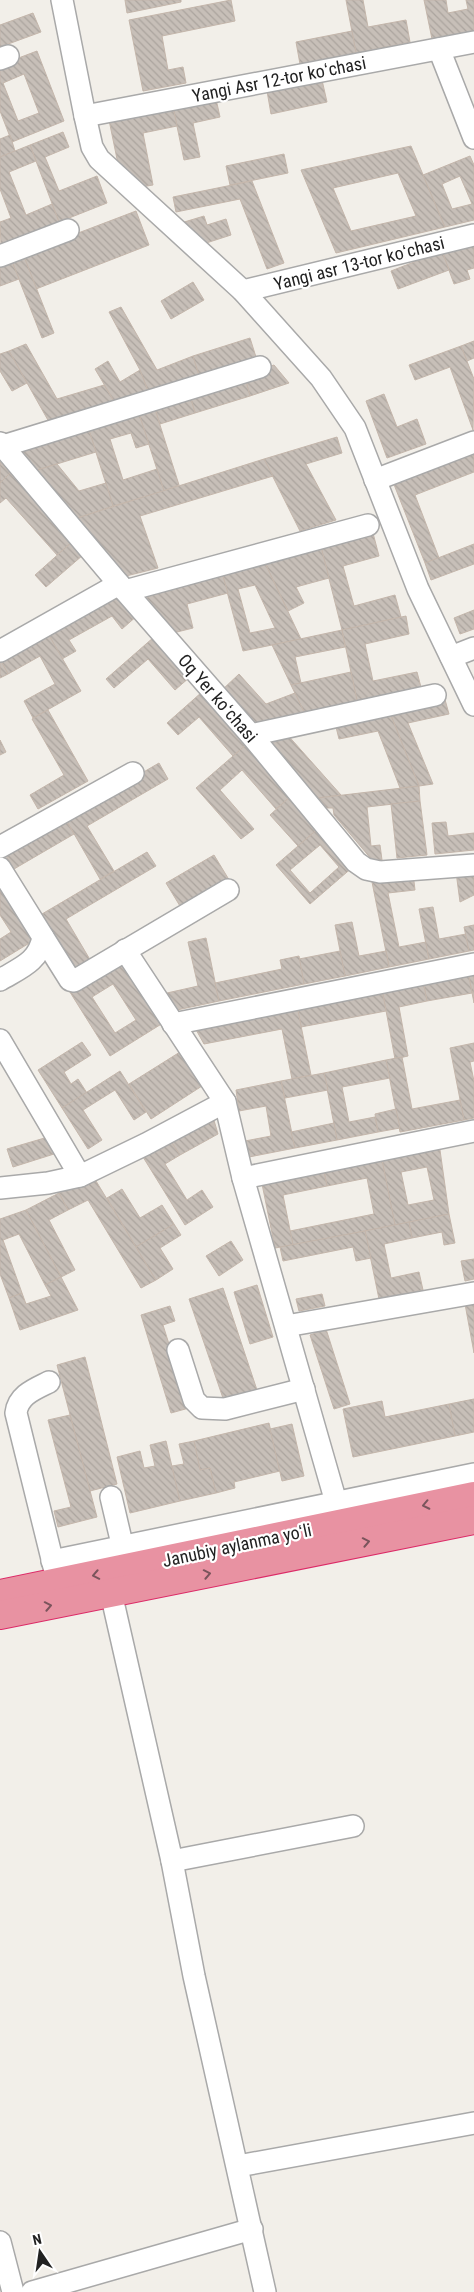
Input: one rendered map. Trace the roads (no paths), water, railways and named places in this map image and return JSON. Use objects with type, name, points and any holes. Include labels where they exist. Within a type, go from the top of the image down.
[{"type":"highway","name":"Janubiy aylanma yoʻli","points":[[0,1594],[55,1572],[339,1512],[474,1496]]},
{"type":"highway","name":"Janubiy aylanma yoʻli","points":[[0,1615],[474,1520]]},
{"type":"street","points":[[62,0],[92,147],[99,159],[244,291],[321,378],[341,405],[355,428],[418,589],[474,705]]},
{"type":"street","name":"Yangi Asr 12-tor koʻchasi","points":[[85,116],[474,42]]},
{"type":"street","points":[[439,48],[474,138]]},
{"type":"street","points":[[0,256],[68,230]]},
{"type":"street","name":"Yangi asr 13-tor koʻchasi","points":[[244,291],[474,235]]},
{"type":"street","points":[[1,445],[260,367]]},
{"type":"street","points":[[375,480],[474,442]]},
{"type":"street","name":"Oq Yer koʻchasi","points":[[1,445],[122,588],[251,735],[356,862],[366,870],[380,872],[474,865]]},
{"type":"street","points":[[0,651],[122,588],[368,526]]},
{"type":"street","points":[[451,657],[474,648]]},
{"type":"street","points":[[251,735],[435,695]]},
{"type":"street","points":[[0,847],[133,773]]},
{"type":"street","points":[[0,868],[70,980],[74,981],[228,890]]},
{"type":"street","points":[[0,980],[33,960],[41,950],[43,937]]},
{"type":"street","points":[[125,950],[224,1102],[339,1512],[474,1474]]},
{"type":"street","points":[[173,1024],[474,964]]},
{"type":"street","points":[[0,1040],[80,1176]]},
{"type":"street","points":[[0,1188],[48,1183],[80,1176],[146,1144],[224,1102]]},
{"type":"street","points":[[244,1178],[474,1131]]},
{"type":"street","points":[[286,1326],[474,1293]]},
{"type":"street","points":[[178,1350],[194,1400],[202,1408],[225,1409],[304,1389]]},
{"type":"street","points":[[49,1382],[24,1396],[16,1412],[55,1572]]},
{"type":"street","points":[[111,1497],[125,1558]]},
{"type":"street","points":[[111,1593],[172,1861],[194,1976],[266,2292]]},
{"type":"street","points":[[172,1861],[353,1826]]},
{"type":"street","points":[[238,2166],[474,2123]]},
{"type":"street","points":[[32,2292],[252,2229]]},
{"type":"street","points":[[0,2242],[13,2292]]}]
